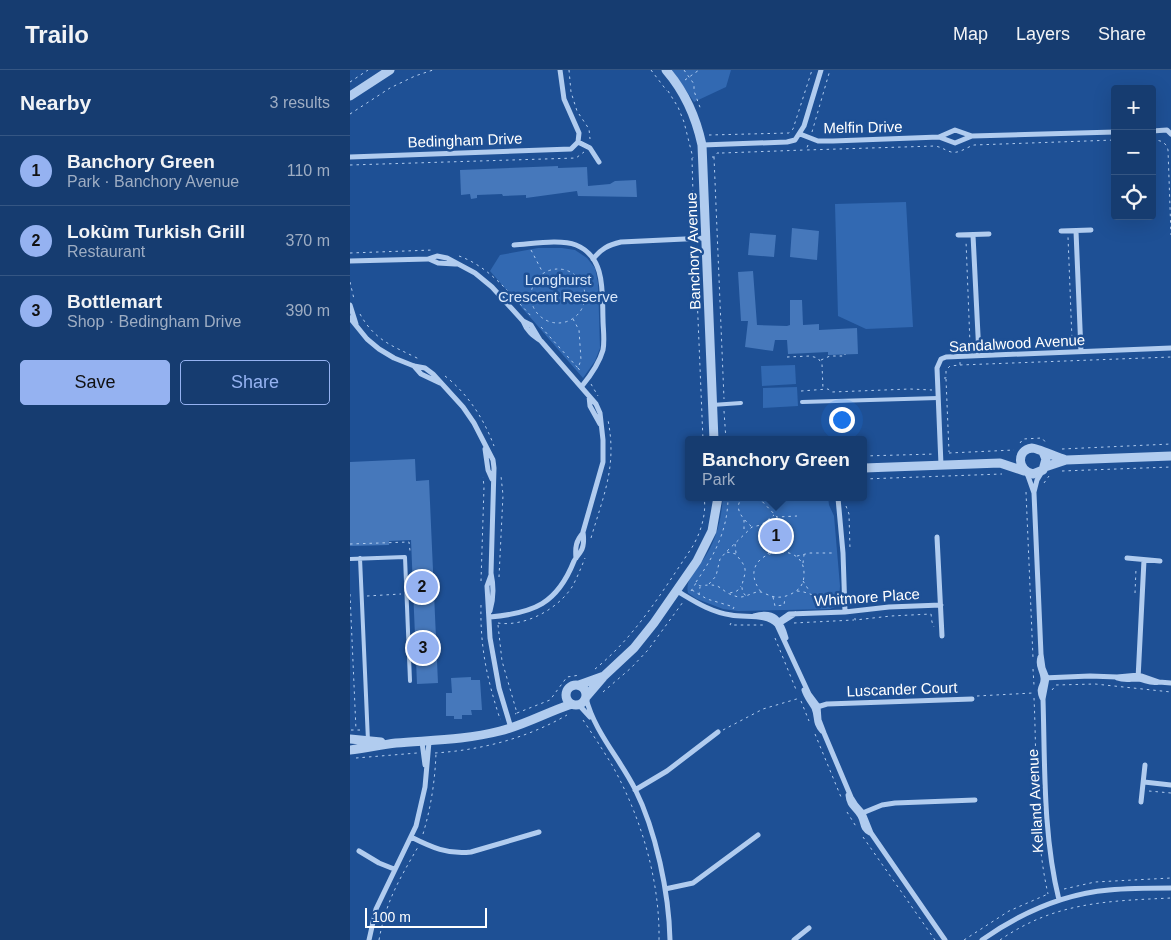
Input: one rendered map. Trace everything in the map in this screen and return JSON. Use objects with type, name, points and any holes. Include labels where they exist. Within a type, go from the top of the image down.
[{"type":"street","points":[[350,95],[390,70]]},
{"type":"street","points":[[560,70],[564,100],[577,130],[578,142],[590,148],[599,162]]},
{"type":"street","name":"Banchory Avenue","points":[[666,70],[678,85],[693,113],[702,145],[714,436]]},
{"type":"street","points":[[702,145],[787,142],[795,140],[800,134],[821,70]]},
{"type":"street","name":"Melfin Drive","points":[[800,134],[818,141],[939,137],[955,130],[972,136]]},
{"type":"street","points":[[1156,131],[1164,130],[1171,134]]},
{"type":"street","name":"Melfin Drive","points":[[939,137],[955,143],[972,136],[1111,132]]},
{"type":"street","name":"Bedingham Drive","points":[[350,156],[565,150],[571,149],[578,142]]},
{"type":"street","points":[[1061,231],[1091,230]]},
{"type":"street","points":[[1076,231],[1081,352]]},
{"type":"street","points":[[958,235],[988,234]]},
{"type":"street","points":[[973,235],[979,356]]},
{"type":"street","points":[[593,259],[600,250],[621,242],[706,238]]},
{"type":"street","points":[[514,245],[559,242],[575,244],[588,252],[593,259],[600,275],[604,347],[599,361],[582,386]]},
{"type":"street","points":[[350,261],[428,259],[438,263],[455,264],[475,273],[492,287],[524,322],[531,325],[541,341],[589,396],[590,406],[600,425],[603,440],[603,462],[583,532],[577,539],[575,547],[576,558],[566,580],[556,593],[534,609],[518,614],[498,616],[490,614]]},
{"type":"street","points":[[350,305],[356,324]]},
{"type":"street","points":[[350,318],[367,339],[379,349],[394,358],[429,371],[458,401],[474,423],[485,446],[488,470],[493,482],[491,573],[487,586],[490,638],[494,664],[511,728]]},
{"type":"street","name":"Sandalwood Avenue","points":[[940,465],[937,378],[938,364],[942,359],[1171,348]]},
{"type":"street","points":[[867,468],[1000,463],[1030,448],[1039,449],[1066,460]]},
{"type":"street","points":[[1023,452],[1020,460],[1034,484]]},
{"type":"street","points":[[1043,452],[1046,459],[1044,468]]},
{"type":"street","points":[[1000,463],[1033,474],[1066,460],[1171,456]]},
{"type":"street","name":"Kelland Avenue","points":[[1044,468],[1034,484],[1041,654],[1039,669],[1045,678],[1040,687],[1043,696],[1048,845],[1059,900]]},
{"type":"street","points":[[712,501],[715,510]]},
{"type":"street","points":[[396,743],[350,750],[350,740],[396,743],[476,737],[511,728],[550,711],[581,705],[604,676],[634,648],[676,591],[706,546],[712,531],[717,501]]},
{"type":"street","points":[[835,501],[843,553],[845,612]]},
{"type":"street","name":"Whitmore Place","points":[[937,537],[942,636]]},
{"type":"street","points":[[1127,558],[1160,561]]},
{"type":"street","points":[[1138,677],[1144,560]]},
{"type":"street","points":[[676,591],[714,612],[732,616],[753,616],[779,623],[803,682],[806,696],[817,708],[817,726],[824,733],[847,790],[850,805],[861,813],[862,825],[870,833],[945,940]]},
{"type":"street","name":"Whitmore Place","points":[[779,623],[795,614],[941,605]]},
{"type":"street","points":[[550,711],[571,686],[604,676]]},
{"type":"street","points":[[1045,678],[1090,676],[1117,677],[1124,680],[1138,677],[1153,684],[1159,682],[1171,683]]},
{"type":"street","points":[[579,685],[584,688],[581,705],[597,725]]},
{"type":"street","points":[[566,693],[567,700],[588,707],[635,790],[652,835],[665,889],[670,940]]},
{"type":"street","name":"Luscander Court","points":[[817,708],[832,704],[972,699]]},
{"type":"street","points":[[635,790],[667,772],[718,732]]},
{"type":"street","points":[[371,940],[376,909],[411,837],[420,810],[426,771],[426,742]]},
{"type":"street","points":[[1141,802],[1145,765]]},
{"type":"street","points":[[1144,782],[1171,785]]},
{"type":"street","points":[[861,813],[882,805],[895,803],[975,800]]},
{"type":"street","points":[[411,837],[450,853],[460,854],[539,832]]},
{"type":"street","points":[[665,889],[693,883],[758,835]]},
{"type":"street","points":[[359,851],[379,863],[394,869]]},
{"type":"street","points":[[982,940],[1009,922],[1059,900],[1108,890],[1171,888]]},
{"type":"street","points":[[794,940],[809,928]]},
{"type":"lane","points":[[802,402],[938,398]]},
{"type":"lane","points":[[712,405],[740,403]]},
{"type":"lane","points":[[350,559],[405,557],[410,681]]},
{"type":"lane","points":[[360,558],[368,741]]},
{"type":"path","points":[[350,82],[368,70]]},
{"type":"path","points":[[350,114],[390,88],[433,70]]},
{"type":"path","points":[[684,70],[694,84],[694,91],[703,117]]},
{"type":"path","points":[[707,132],[711,135],[789,133],[793,129],[812,70]]},
{"type":"path","points":[[1156,140],[1166,144],[1168,150],[1171,235]]},
{"type":"path","points":[[714,157],[726,436]]},
{"type":"path","points":[[692,158],[703,436]]},
{"type":"path","points":[[1058,352],[1057,345],[1068,344],[1072,340],[1068,231]]},
{"type":"path","points":[[960,365],[959,349],[966,348],[970,344],[965,235]]},
{"type":"path","points":[[528,244],[543,274]]},
{"type":"path","points":[[350,253],[437,251]]},
{"type":"path","points":[[453,254],[467,259],[491,274],[578,368],[599,397]]},
{"type":"path","points":[[561,269],[577,277],[582,284],[585,300],[583,307],[573,319],[557,324],[548,322],[535,311],[531,294],[537,279],[543,274],[561,269]]},
{"type":"path","points":[[582,284],[600,275]]},
{"type":"path","points":[[350,282],[354,299]]},
{"type":"path","points":[[519,304],[532,302]]},
{"type":"path","points":[[361,314],[365,322],[380,339],[392,347],[424,362]]},
{"type":"path","points":[[573,319],[579,330],[581,360],[578,368]]},
{"type":"path","points":[[821,361],[830,356],[845,356],[845,354]]},
{"type":"path","points":[[787,357],[815,357],[821,361]]},
{"type":"path","points":[[949,453],[946,370],[950,366],[1171,357]]},
{"type":"path","points":[[821,361],[823,390]]},
{"type":"path","points":[[444,376],[468,398],[479,414],[494,447]]},
{"type":"path","points":[[801,391],[932,390],[932,379],[946,378]]},
{"type":"path","points":[[590,542],[611,466],[612,437],[608,420]]},
{"type":"path","points":[[867,456],[940,453]]},
{"type":"path","points":[[1057,472],[1171,467]]},
{"type":"path","points":[[1048,894],[1040,846],[1026,484],[1044,483],[1054,472]]},
{"type":"path","points":[[867,479],[1004,474]]},
{"type":"path","points":[[499,582],[503,495],[501,476]]},
{"type":"path","points":[[592,672],[629,637],[697,540],[705,501]]},
{"type":"path","points":[[740,501],[738,509],[744,520],[752,527]]},
{"type":"path","points":[[762,501],[777,517],[797,516]]},
{"type":"path","points":[[846,501],[849,514],[850,553]]},
{"type":"path","points":[[709,584],[716,576],[720,559],[726,552],[752,527],[761,525],[774,515]]},
{"type":"path","points":[[768,554],[772,544],[777,517]]},
{"type":"path","points":[[744,520],[744,534]]},
{"type":"path","points":[[767,520],[776,524]]},
{"type":"path","points":[[729,594],[737,591],[741,586],[745,570],[736,554],[735,544]]},
{"type":"path","points":[[772,544],[782,552],[795,556],[843,553]]},
{"type":"path","points":[[726,552],[736,554]]},
{"type":"path","points":[[756,593],[757,587],[754,574],[756,564],[762,557],[768,554],[782,552]]},
{"type":"path","points":[[802,564],[805,554]]},
{"type":"path","points":[[757,587],[761,592],[773,597],[784,597],[796,591],[803,580],[804,571],[802,564],[795,556]]},
{"type":"path","points":[[498,616],[498,624],[513,623],[526,621],[550,609],[571,588],[585,558]]},
{"type":"path","points":[[803,580],[810,593]]},
{"type":"path","points":[[604,691],[631,668],[648,650],[696,583],[700,586],[709,584],[721,586],[729,594],[736,597],[761,592]]},
{"type":"path","points":[[700,586],[700,595]]},
{"type":"path","points":[[741,586],[743,594],[747,596]]},
{"type":"path","points":[[692,590],[707,599],[734,607],[730,625],[770,625]]},
{"type":"path","points":[[796,591],[810,593],[829,602],[844,603]]},
{"type":"path","points":[[356,730],[350,596],[407,594]]},
{"type":"path","points":[[773,597],[775,606],[784,605],[784,597]]},
{"type":"path","points":[[853,611],[855,620],[931,614]]},
{"type":"path","points":[[718,732],[763,709],[800,698],[773,634]]},
{"type":"path","points":[[517,713],[550,700],[567,677],[582,675]]},
{"type":"path","points":[[1043,696],[1052,694],[1052,690],[1056,685],[1096,684],[1171,692]]},
{"type":"path","points":[[972,699],[976,696],[1034,693]]},
{"type":"path","points":[[350,759],[467,750],[488,746],[536,731],[573,712],[581,705],[612,765],[640,829],[657,900],[660,940]]},
{"type":"path","points":[[350,730],[368,730]]},
{"type":"path","points":[[1142,791],[1171,793]]},
{"type":"path","points":[[1000,940],[1035,920],[1084,904],[1171,898]]},
{"type":"green space","points":[[672,70],[731,70],[726,87],[694,102]]},
{"type":"green space","points":[[906,202],[913,327],[866,329],[838,316],[835,204]]},
{"type":"green space","name":"Longhurst Crescent Reserve","points":[[538,248],[575,250],[587,258],[595,268],[598,283],[600,348],[595,361],[583,378],[490,271],[500,255]]},
{"type":"green space","points":[[795,365],[796,384],[762,386],[761,366]]},
{"type":"green space","points":[[797,387],[798,406],[763,408],[763,388]]},
{"type":"green space","points":[[723,501],[828,501],[834,516],[840,586],[837,606],[830,609],[738,611],[723,609],[697,599],[688,593],[687,589],[691,577],[714,539],[721,515]]},
{"type":"building","points":[[558,166],[558,168],[587,167],[588,186],[610,184],[615,181],[636,180],[637,197],[578,196],[577,191],[526,198],[526,195],[503,196],[502,194],[477,195],[477,198],[471,199],[470,194],[461,195],[460,170]]},
{"type":"building","points":[[792,228],[819,231],[817,260],[790,257]]},
{"type":"building","points":[[750,233],[776,235],[774,257],[748,255]]},
{"type":"building","points":[[753,271],[757,325],[790,325],[790,300],[802,300],[803,325],[819,324],[819,330],[857,328],[858,354],[828,355],[828,352],[788,354],[787,340],[775,340],[773,351],[745,347],[748,321],[741,321],[738,272]]},
{"type":"building","points":[[415,459],[416,481],[429,480],[438,683],[417,684],[411,540],[389,541],[389,545],[350,546],[350,462]]},
{"type":"building","points":[[471,677],[471,680],[480,680],[482,710],[471,710],[472,715],[462,715],[462,719],[446,716],[446,693],[452,693],[451,678]]},
{"type":"place","name":"Banchory Green","points":[[776,536]]},
{"type":"place","name":"Lokùm Turkish Grill","points":[[422,587]]},
{"type":"place","name":"Bottlemart","points":[[423,648]]}]
